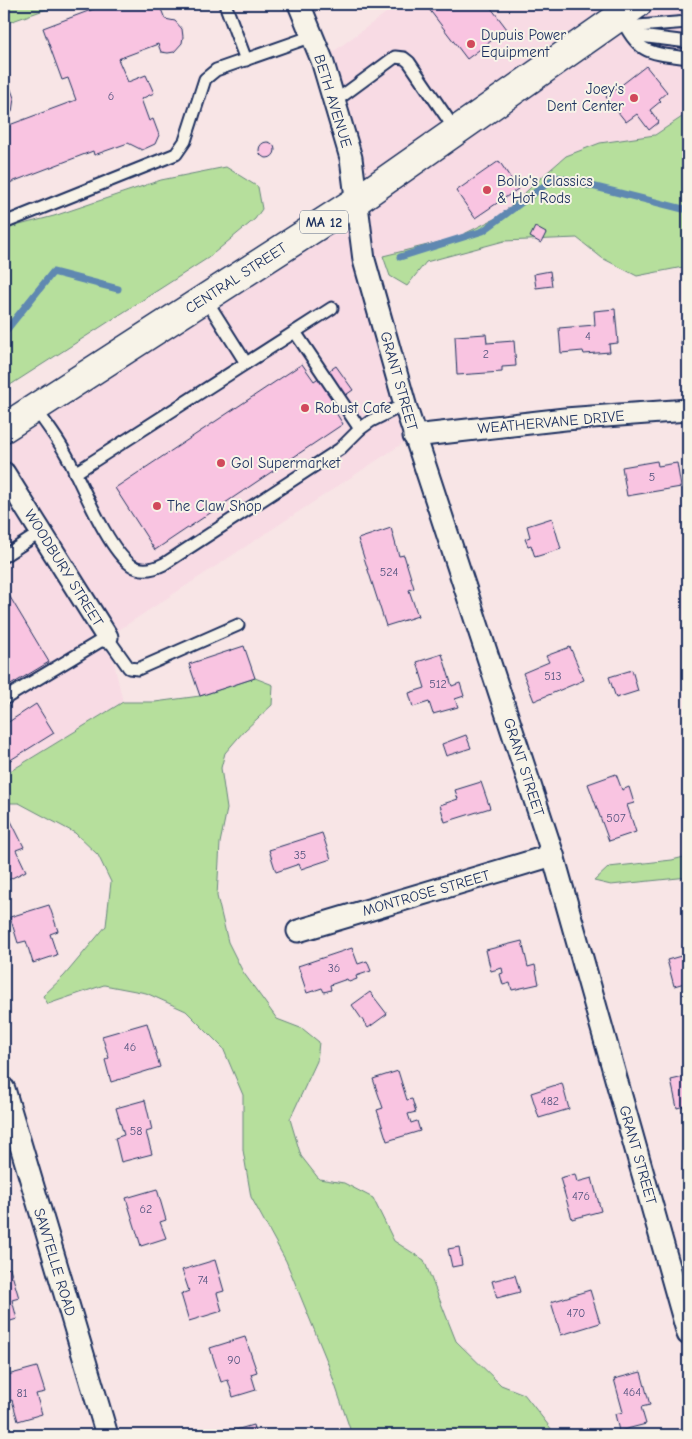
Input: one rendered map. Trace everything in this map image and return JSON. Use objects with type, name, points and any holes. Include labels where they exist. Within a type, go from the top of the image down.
[{"type":"main road","name":"CENTRAL STREET","points":[[4,428],[356,201],[628,10]]},
{"type":"street","name":"BETH AVENUE","points":[[300,4],[322,60],[351,158],[356,201]]},
{"type":"street","name":"GRANT STREET","points":[[356,201],[364,260],[414,436],[553,856],[688,1334]]},
{"type":"street","name":"WEATHERVANE DRIVE","points":[[414,436],[565,419],[688,410]]},
{"type":"street","name":"WOODBURY STREET","points":[[4,472],[107,637]]},
{"type":"street","name":"MONTROSE STREET","points":[[298,931],[553,856]]},
{"type":"street","name":"SAWTELLE ROAD","points":[[4,1089],[107,1435]]},
{"type":"lane","points":[[225,4],[246,60]]},
{"type":"lane","points":[[628,10],[628,24],[638,26],[688,22]]},
{"type":"lane","points":[[628,10],[629,28],[640,36],[688,42]]},
{"type":"lane","points":[[628,10],[630,36],[642,47],[657,53],[688,58]]},
{"type":"lane","points":[[4,223],[176,154],[185,141],[205,79],[216,70],[313,36]]},
{"type":"lane","points":[[334,102],[395,57],[400,57],[409,62],[456,131]]},
{"type":"lane","points":[[204,298],[246,363]]},
{"type":"lane","points":[[75,473],[332,308]]},
{"type":"lane","points":[[295,332],[360,429]]},
{"type":"lane","points":[[35,408],[62,448],[116,549],[132,566],[157,568],[332,455],[349,442],[360,429],[378,417],[405,404]]},
{"type":"lane","points":[[4,556],[41,532]]},
{"type":"lane","points":[[4,699],[107,637],[129,668],[138,669],[238,625]]},
{"type":"shaded area","points":[[398,4],[688,4],[688,113],[616,160],[456,238],[364,260],[414,436],[108,637],[123,702],[4,775],[4,428],[356,201],[322,60]]},
{"type":"green space","points":[[4,4],[61,4],[4,24]]},
{"type":"green space","points":[[688,113],[688,266],[637,276],[602,258],[577,238],[504,241],[426,262],[407,286],[390,276],[383,256],[456,238],[500,216],[566,156],[600,143],[655,135]]},
{"type":"green space","points":[[226,167],[258,187],[262,209],[255,219],[208,258],[4,389],[4,229],[54,216],[161,180]]},
{"type":"green space","points":[[255,678],[273,685],[272,705],[244,731],[225,753],[221,768],[227,809],[220,843],[217,896],[228,942],[243,972],[277,1019],[303,1029],[319,1042],[317,1061],[290,1119],[301,1156],[319,1179],[344,1183],[373,1198],[394,1241],[424,1260],[456,1341],[501,1385],[524,1394],[556,1435],[352,1435],[327,1361],[286,1261],[251,1197],[243,1150],[243,1095],[223,1048],[186,1011],[146,993],[104,985],[48,1004],[43,996],[64,976],[106,926],[111,882],[98,855],[75,833],[19,803],[4,803],[4,775],[123,702],[155,702],[200,696]]},
{"type":"green space","points":[[688,856],[688,877],[611,885],[594,881],[609,867],[672,860]]},
{"type":"building","points":[[107,4],[159,4],[165,19],[175,21],[182,29],[182,43],[174,52],[161,52],[158,44],[118,59],[128,82],[146,75],[154,93],[141,99],[149,121],[153,119],[159,135],[155,144],[142,150],[128,143],[94,155],[93,151],[4,185],[4,127],[76,100],[68,78],[62,80],[43,28]]},
{"type":"building","name":"Dupuis Power Equipment","points":[[425,4],[488,4],[507,29],[467,59]]},
{"type":"building","name":"Joey's Dent Center","points":[[646,66],[667,92],[659,99],[661,101],[650,110],[659,122],[649,130],[637,114],[626,122],[606,97]]},
{"type":"building","points":[[4,70],[14,98],[12,112],[4,115]]},
{"type":"building","points":[[264,142],[270,142],[275,147],[273,156],[264,158],[259,153],[259,147]]},
{"type":"building","name":"Bolio's Classics & Hot Rods","points":[[499,161],[518,189],[475,218],[456,191]]},
{"type":"building","points":[[535,227],[546,233],[541,243],[530,237]]},
{"type":"building","points":[[550,271],[552,286],[536,288],[534,274]]},
{"type":"building","points":[[615,309],[618,343],[609,344],[610,352],[584,354],[583,351],[561,353],[559,328],[595,325],[594,311]]},
{"type":"building","points":[[682,321],[688,321],[688,345],[681,345]]},
{"type":"building","points":[[486,334],[487,343],[514,341],[516,366],[502,367],[502,372],[457,375],[455,336]]},
{"type":"building","points":[[302,364],[314,381],[336,366],[353,390],[331,405],[343,424],[155,550],[115,488]]},
{"type":"building","points":[[657,461],[658,466],[677,463],[681,487],[627,496],[622,467]]},
{"type":"building","points":[[552,518],[561,549],[535,557],[531,545],[528,546],[525,539],[530,537],[527,526]]},
{"type":"building","points":[[391,528],[399,556],[404,555],[414,588],[409,590],[418,616],[386,626],[358,539]]},
{"type":"building","points":[[7,592],[49,662],[4,689],[4,594]]},
{"type":"building","points":[[244,646],[255,678],[200,696],[189,664]]},
{"type":"building","points":[[570,647],[584,680],[534,701],[523,673],[549,662],[546,656]]},
{"type":"building","points":[[442,654],[452,686],[460,683],[464,696],[455,699],[458,707],[433,714],[429,702],[413,707],[409,693],[425,688],[417,662]]},
{"type":"building","points":[[632,670],[638,691],[616,698],[609,677]]},
{"type":"building","points":[[36,704],[54,733],[4,764],[4,725]]},
{"type":"building","points":[[466,735],[471,748],[446,756],[442,744]]},
{"type":"building","points":[[616,774],[622,790],[629,787],[634,803],[627,805],[636,832],[609,841],[588,784]]},
{"type":"building","points":[[481,782],[490,808],[445,822],[440,805],[458,799],[455,790]]},
{"type":"building","points":[[10,819],[24,847],[16,850],[26,871],[4,882],[4,822]]},
{"type":"building","points":[[322,833],[331,859],[301,869],[299,864],[276,872],[269,850]]},
{"type":"building","points":[[49,905],[58,931],[50,934],[57,955],[33,963],[26,941],[18,943],[10,917]]},
{"type":"building","points":[[522,941],[528,967],[535,965],[539,984],[512,990],[510,983],[503,985],[500,974],[503,973],[502,968],[491,971],[486,950]]},
{"type":"building","points":[[352,948],[358,964],[367,961],[371,971],[356,976],[357,979],[349,982],[347,979],[330,985],[331,990],[324,992],[322,988],[307,993],[298,966]]},
{"type":"building","points":[[688,954],[688,982],[674,986],[667,960]]},
{"type":"building","points":[[370,992],[387,1014],[368,1028],[352,1005]]},
{"type":"building","points":[[147,1023],[160,1067],[111,1082],[105,1060],[109,1058],[102,1036]]},
{"type":"building","points":[[398,1071],[407,1100],[412,1099],[416,1112],[408,1114],[411,1123],[417,1121],[420,1131],[387,1141],[377,1110],[383,1108],[373,1079]]},
{"type":"building","points":[[688,1076],[688,1105],[677,1108],[671,1080]]},
{"type":"building","points":[[562,1083],[569,1109],[539,1118],[531,1093]]},
{"type":"building","points":[[145,1100],[152,1130],[146,1132],[152,1154],[121,1162],[115,1138],[124,1135],[116,1108]]},
{"type":"building","points":[[575,1174],[577,1182],[592,1178],[601,1211],[572,1219],[560,1178]]},
{"type":"building","points":[[157,1189],[166,1220],[160,1222],[166,1238],[141,1246],[126,1198]]},
{"type":"building","points":[[459,1247],[462,1265],[452,1267],[448,1249]]},
{"type":"building","points":[[215,1260],[224,1291],[217,1293],[222,1311],[189,1321],[181,1294],[189,1291],[182,1270]]},
{"type":"building","points":[[10,1268],[19,1298],[12,1300],[17,1319],[4,1323],[4,1270]]},
{"type":"building","points":[[515,1275],[520,1292],[497,1298],[492,1281]]},
{"type":"building","points":[[590,1290],[600,1323],[561,1335],[551,1302]]},
{"type":"building","points":[[245,1337],[257,1372],[251,1374],[256,1390],[233,1397],[228,1380],[221,1382],[210,1348]]},
{"type":"building","points":[[37,1367],[45,1392],[36,1394],[42,1414],[18,1421],[12,1400],[5,1402],[4,1376]]},
{"type":"building","points":[[641,1372],[650,1405],[641,1407],[646,1424],[619,1431],[615,1414],[623,1412],[614,1379]]},
{"type":"building","points":[[253,1425],[256,1435],[218,1435]]},
{"type":"waterway","points":[[400,257],[483,231],[556,177],[683,209],[688,207]]},
{"type":"waterway","points":[[4,333],[53,272],[118,289]]},
{"type":"place","name":"Dupuis Power Equipment","points":[[471,44]]},
{"type":"place","name":"Joey's Dent Center","points":[[634,98]]},
{"type":"place","name":"Bolio's Classics & Hot Rods","points":[[487,190]]},
{"type":"place","name":"Robust Cafe","points":[[305,408]]},
{"type":"place","name":"Gol Supermarket","points":[[221,463]]},
{"type":"place","name":"The Claw Shop","points":[[157,506]]}]
